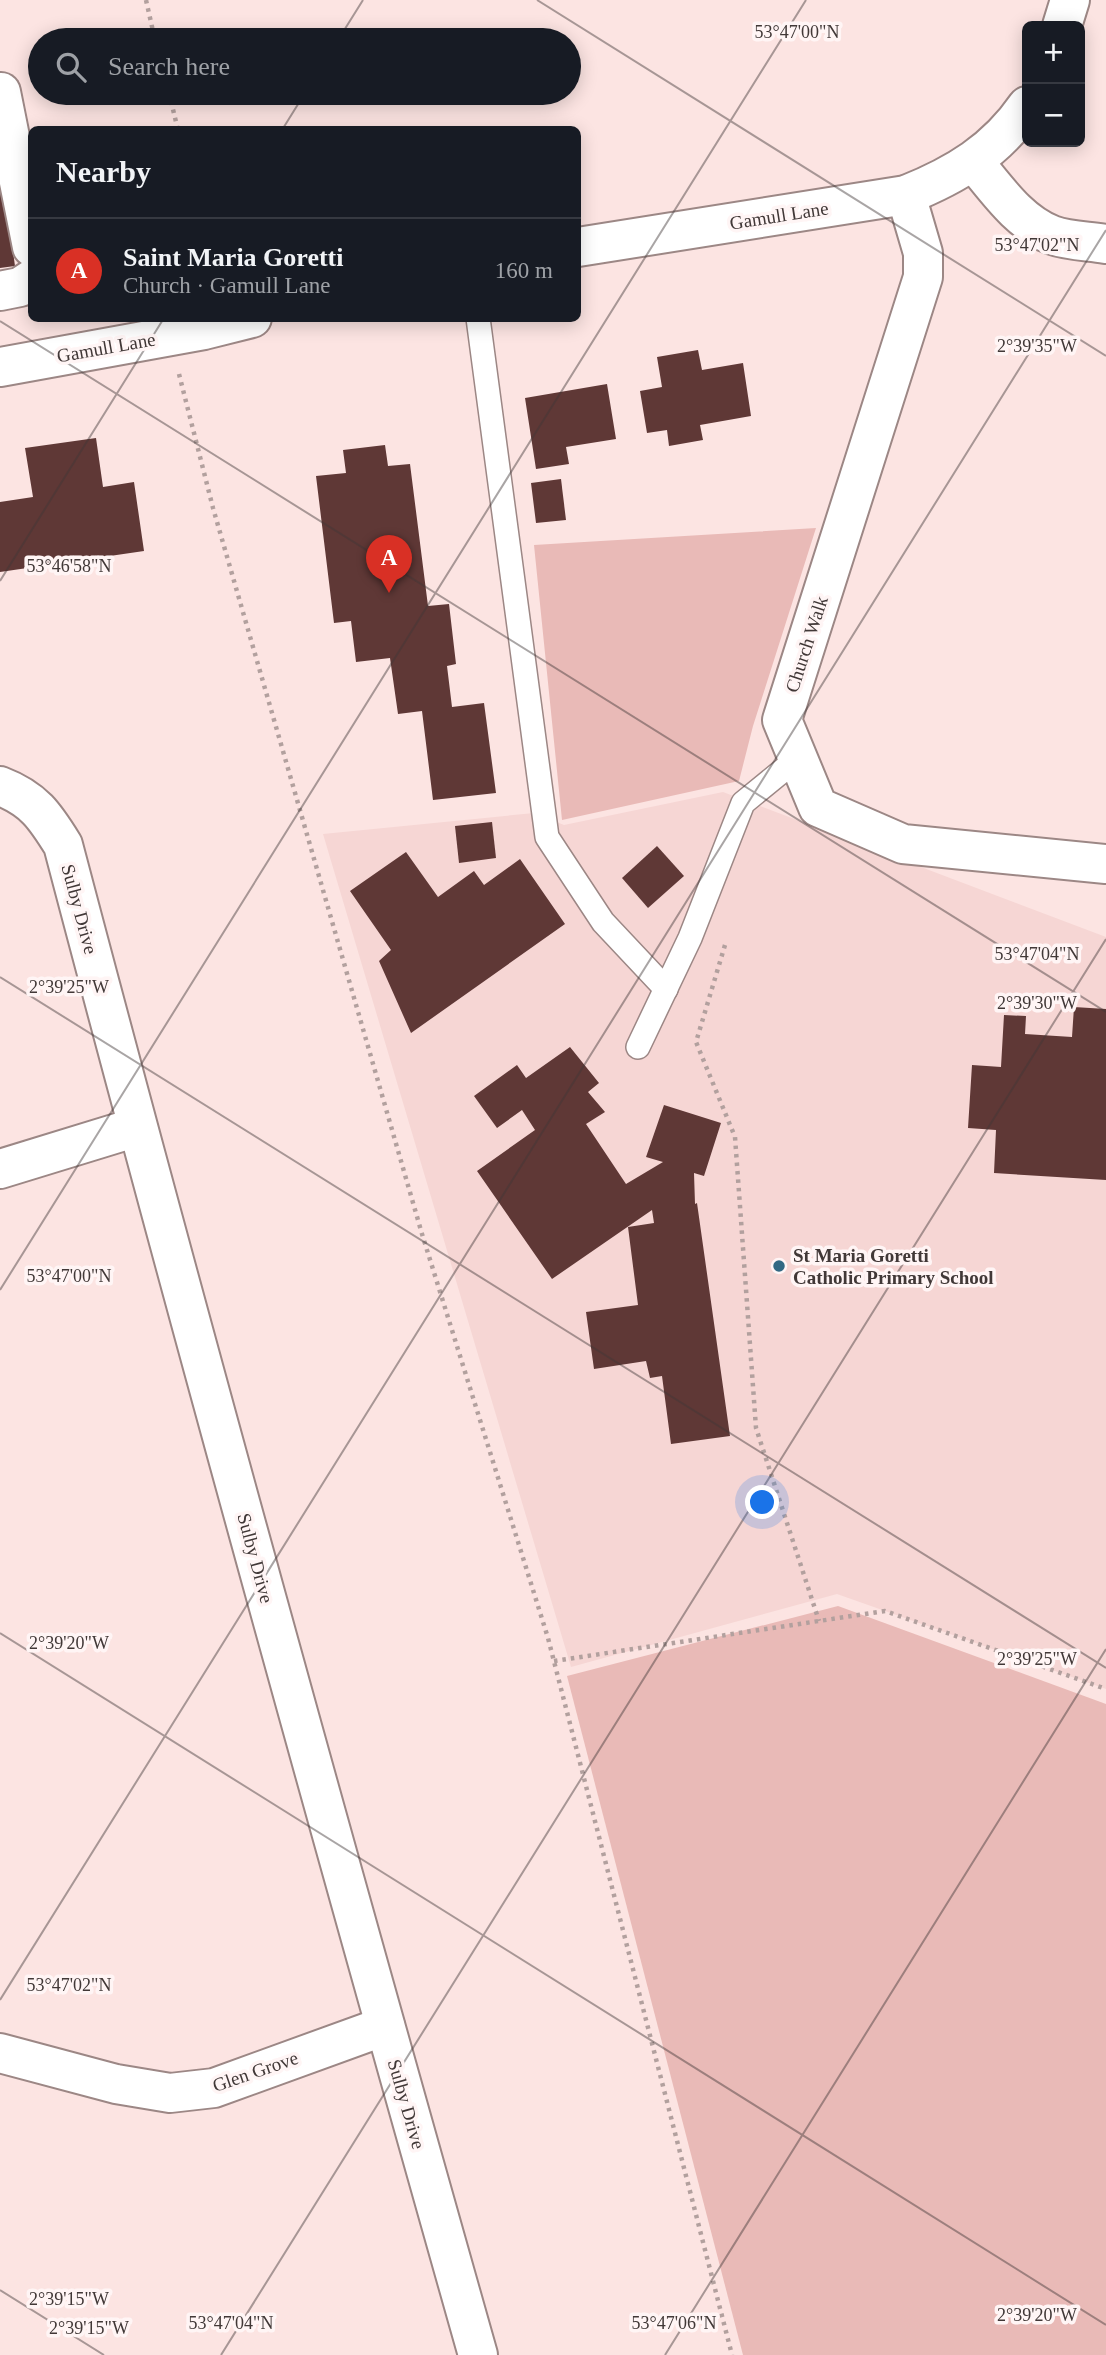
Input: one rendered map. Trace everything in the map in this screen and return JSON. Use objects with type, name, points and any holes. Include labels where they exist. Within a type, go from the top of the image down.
[{"type":"street","points":[[1064,21],[1070,0]]},
{"type":"street","points":[[1,92],[28,227]]},
{"type":"street","name":"Gamull Lane","points":[[581,247],[906,195],[943,180],[973,161],[997,142],[1022,112]]},
{"type":"street","points":[[973,161],[1007,202],[1028,220],[1053,235],[1106,244]]},
{"type":"street","name":"Church Walk","points":[[906,195],[923,253],[923,277],[782,720],[818,807],[903,844],[1106,864]]},
{"type":"street","points":[[0,291],[20,287],[28,282]]},
{"type":"street","name":"Gamull Lane","points":[[0,366],[236,322]]},
{"type":"street","name":"Sulby Drive","points":[[0,786],[25,799],[44,815],[63,845],[137,1127],[384,2026],[478,2355]]},
{"type":"street","points":[[0,1169],[137,1127]]},
{"type":"street","name":"Glen Grove","points":[[0,2053],[116,2084],[170,2093],[214,2088],[384,2026]]},
{"type":"lane","points":[[479,322],[547,837],[603,922],[666,989]]},
{"type":"lane","points":[[638,1047],[690,938],[743,803],[798,758]]},
{"type":"path","points":[[146,0],[152,28]]},
{"type":"path","points":[[172,105],[178,126]]},
{"type":"path","points":[[177,368],[213,508],[414,1207],[554,1661],[732,2355]]},
{"type":"path","points":[[728,935],[696,1042],[735,1137],[755,1428],[820,1621]]},
{"type":"path","points":[[554,1661],[886,1611],[1106,1689]]},
{"type":"shaded area","points":[[816,528],[753,726],[739,781],[562,820],[534,545]]},
{"type":"shaded area","name":"St Maria Goretti Catholic Primary School","points":[[723,792],[1106,937],[1106,1689],[837,1594],[571,1667],[323,834],[534,813],[564,825]]},
{"type":"shaded area","points":[[838,1606],[1106,1704],[1106,2355],[743,2355],[567,1676]]},
{"type":"building","points":[[2,174],[15,266],[0,268],[0,175]]},
{"type":"building","points":[[698,350],[702,370],[743,363],[751,416],[700,425],[703,440],[669,446],[667,430],[647,433],[640,391],[662,387],[657,357]]},
{"type":"building","points":[[607,384],[616,439],[566,447],[569,464],[536,469],[525,398]]},
{"type":"building","points":[[96,438],[103,487],[134,482],[144,551],[0,572],[0,502],[33,497],[25,448]]},
{"type":"building","points":[[385,445],[388,466],[410,464],[428,606],[449,604],[456,664],[447,666],[452,707],[484,703],[496,793],[433,800],[422,711],[398,714],[390,658],[356,662],[351,621],[334,623],[316,476],[346,473],[343,450]]},
{"type":"building","points":[[561,479],[566,520],[536,523],[531,483]]},
{"type":"building","points":[[492,822],[496,858],[459,863],[455,826]]},
{"type":"building","points":[[657,846],[684,876],[648,908],[622,878]]},
{"type":"building","points":[[406,852],[438,897],[474,871],[484,885],[520,859],[565,924],[411,1033],[379,961],[391,950],[350,891]]},
{"type":"building","points":[[1074,1007],[1106,1009],[1106,1180],[994,1173],[996,1130],[968,1128],[972,1065],[1001,1067],[1004,1015],[1026,1016],[1025,1034],[1072,1037]]},
{"type":"building","points":[[570,1047],[599,1083],[588,1092],[605,1112],[586,1124],[626,1184],[663,1162],[646,1157],[664,1105],[721,1123],[704,1176],[694,1173],[695,1204],[697,1203],[730,1436],[671,1444],[662,1376],[650,1378],[646,1361],[594,1369],[586,1312],[638,1305],[628,1227],[654,1223],[652,1210],[552,1279],[477,1171],[535,1130],[522,1110],[497,1128],[474,1096],[517,1065],[526,1078]]},
{"type":"place","name":"Saint Maria Goretti","points":[[389,593]]},
{"type":"place","name":"St Maria Goretti Catholic Primary School","points":[[779,1266]]}]
